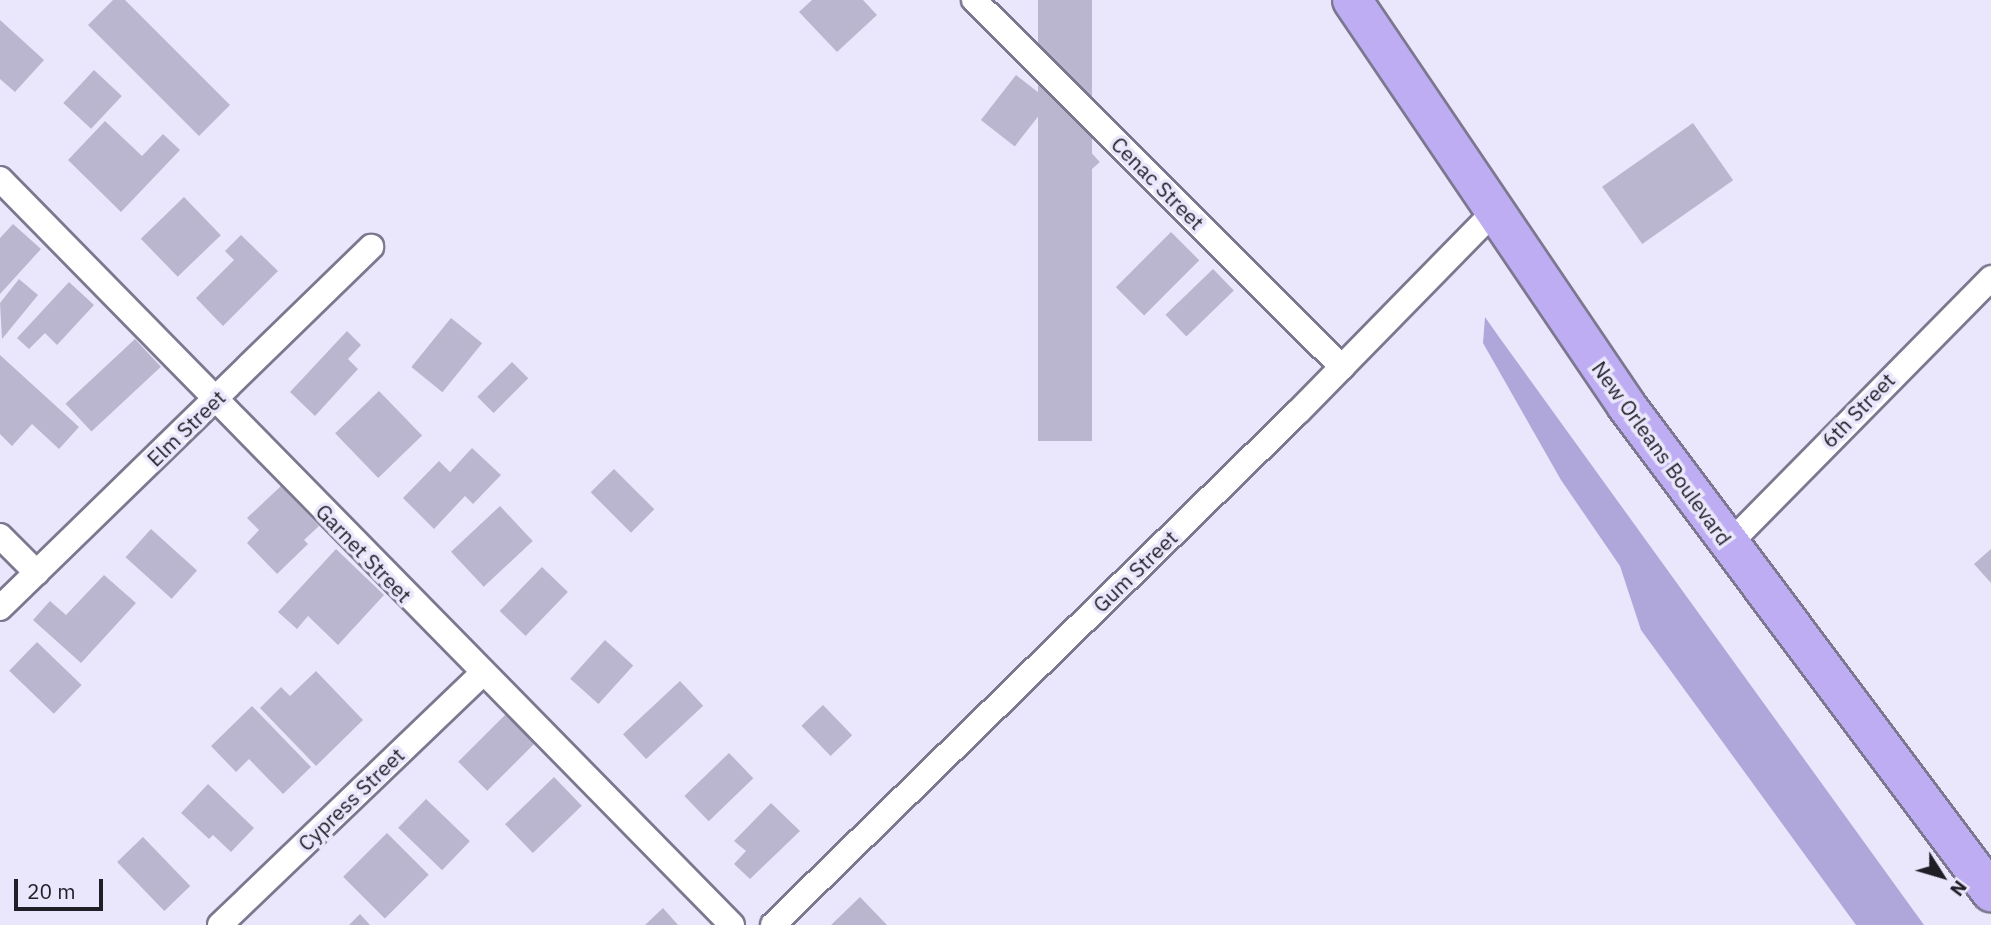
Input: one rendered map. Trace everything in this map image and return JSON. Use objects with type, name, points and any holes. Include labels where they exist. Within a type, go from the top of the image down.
[{"type":"main road","name":"New Orleans Boulevard","points":[[1352,0],[1493,213],[1728,545],[1991,892]]},
{"type":"street","name":"Cenac Street","points":[[974,0],[1342,367]]},
{"type":"street","name":"Garnet Street","points":[[0,179],[482,674],[732,925]]},
{"type":"street","name":"Gum Street","points":[[773,925],[1342,367],[1493,213]]},
{"type":"street","name":"Elm Street","points":[[0,608],[371,247]]},
{"type":"street","name":"6th Street","points":[[1728,545],[1991,278]]},
{"type":"street","points":[[0,536],[37,573]]},
{"type":"street","name":"Cypress Street","points":[[220,925],[482,674]]},
{"type":"shaded area","points":[[1485,317],[1924,925],[1856,925],[1641,630],[1620,566],[1561,480],[1483,343]]},
{"type":"building","points":[[113,0],[125,0],[230,105],[199,136],[88,25]]},
{"type":"building","points":[[812,0],[863,0],[877,15],[837,52],[799,12]]},
{"type":"building","points":[[1038,0],[1092,0],[1092,441],[1038,441]]},
{"type":"building","points":[[0,20],[44,60],[15,92],[0,79]]},
{"type":"building","points":[[94,70],[122,96],[91,129],[63,103]]},
{"type":"building","points":[[1016,75],[1050,101],[1015,146],[981,120]]},
{"type":"building","points":[[105,121],[142,156],[163,134],[180,150],[121,212],[68,160]]},
{"type":"building","points":[[1693,123],[1733,180],[1642,244],[1602,187]]},
{"type":"building","points":[[1079,139],[1100,162],[1069,189],[1049,166]]},
{"type":"building","points":[[184,197],[221,235],[178,277],[141,239]]},
{"type":"building","points":[[13,224],[41,249],[0,294],[0,238]]},
{"type":"building","points":[[1171,232],[1199,260],[1144,315],[1116,287]]},
{"type":"building","points":[[241,235],[278,271],[223,326],[196,298],[234,260],[225,251]]},
{"type":"building","points":[[1213,269],[1234,291],[1186,336],[1166,315]]},
{"type":"building","points":[[19,279],[38,295],[2,339],[0,303]]},
{"type":"building","points":[[69,282],[94,305],[57,345],[45,333],[29,349],[17,338]]},
{"type":"building","points":[[451,318],[482,343],[442,392],[411,367]]},
{"type":"building","points":[[347,331],[361,345],[348,359],[358,369],[315,416],[290,392]]},
{"type":"building","points":[[135,339],[161,367],[91,432],[66,404]]},
{"type":"building","points":[[0,355],[79,427],[59,449],[32,424],[12,446],[0,434]]},
{"type":"building","points":[[512,362],[528,378],[494,413],[477,397]]},
{"type":"building","points":[[379,391],[422,436],[378,478],[335,433]]},
{"type":"building","points":[[472,448],[501,475],[473,504],[465,496],[434,529],[403,498],[439,461],[450,472]]},
{"type":"building","points":[[614,469],[654,509],[631,533],[591,492]]},
{"type":"building","points":[[281,486],[319,526],[304,540],[308,544],[277,574],[247,543],[259,530],[247,518]]},
{"type":"building","points":[[500,506],[533,541],[484,587],[451,552]]},
{"type":"building","points":[[151,529],[197,570],[172,599],[126,557]]},
{"type":"building","points":[[336,549],[384,595],[338,645],[308,616],[297,629],[278,612]]},
{"type":"building","points":[[1991,549],[1991,583],[1974,564]]},
{"type":"building","points":[[542,567],[568,592],[526,636],[500,611]]},
{"type":"building","points":[[104,575],[136,603],[81,663],[33,620],[50,601],[66,615]]},
{"type":"building","points":[[605,640],[633,665],[598,704],[570,679]]},
{"type":"building","points":[[37,642],[82,685],[54,714],[9,671]]},
{"type":"building","points":[[316,671],[363,720],[316,766],[260,708],[281,687],[290,696]]},
{"type":"building","points":[[680,681],[703,706],[646,759],[623,734]]},
{"type":"building","points":[[823,705],[852,735],[831,756],[801,726]]},
{"type":"building","points":[[252,706],[311,767],[283,794],[249,759],[236,772],[211,746]]},
{"type":"building","points":[[507,713],[536,742],[487,791],[458,762]]},
{"type":"building","points":[[729,753],[753,778],[709,821],[684,796]]},
{"type":"building","points":[[554,777],[582,806],[533,853],[505,824]]},
{"type":"building","points":[[208,784],[254,828],[231,852],[213,835],[209,839],[181,813]]},
{"type":"building","points":[[426,799],[470,841],[442,870],[398,828]]},
{"type":"building","points":[[771,803],[800,831],[750,879],[734,864],[746,851],[734,841]]},
{"type":"building","points":[[387,833],[429,875],[385,919],[343,877]]},
{"type":"building","points":[[143,837],[190,886],[164,911],[117,862]]},
{"type":"building","points":[[860,897],[887,925],[831,925]]},
{"type":"building","points":[[663,908],[678,925],[645,925]]},
{"type":"building","points":[[360,914],[370,925],[349,925]]}]
